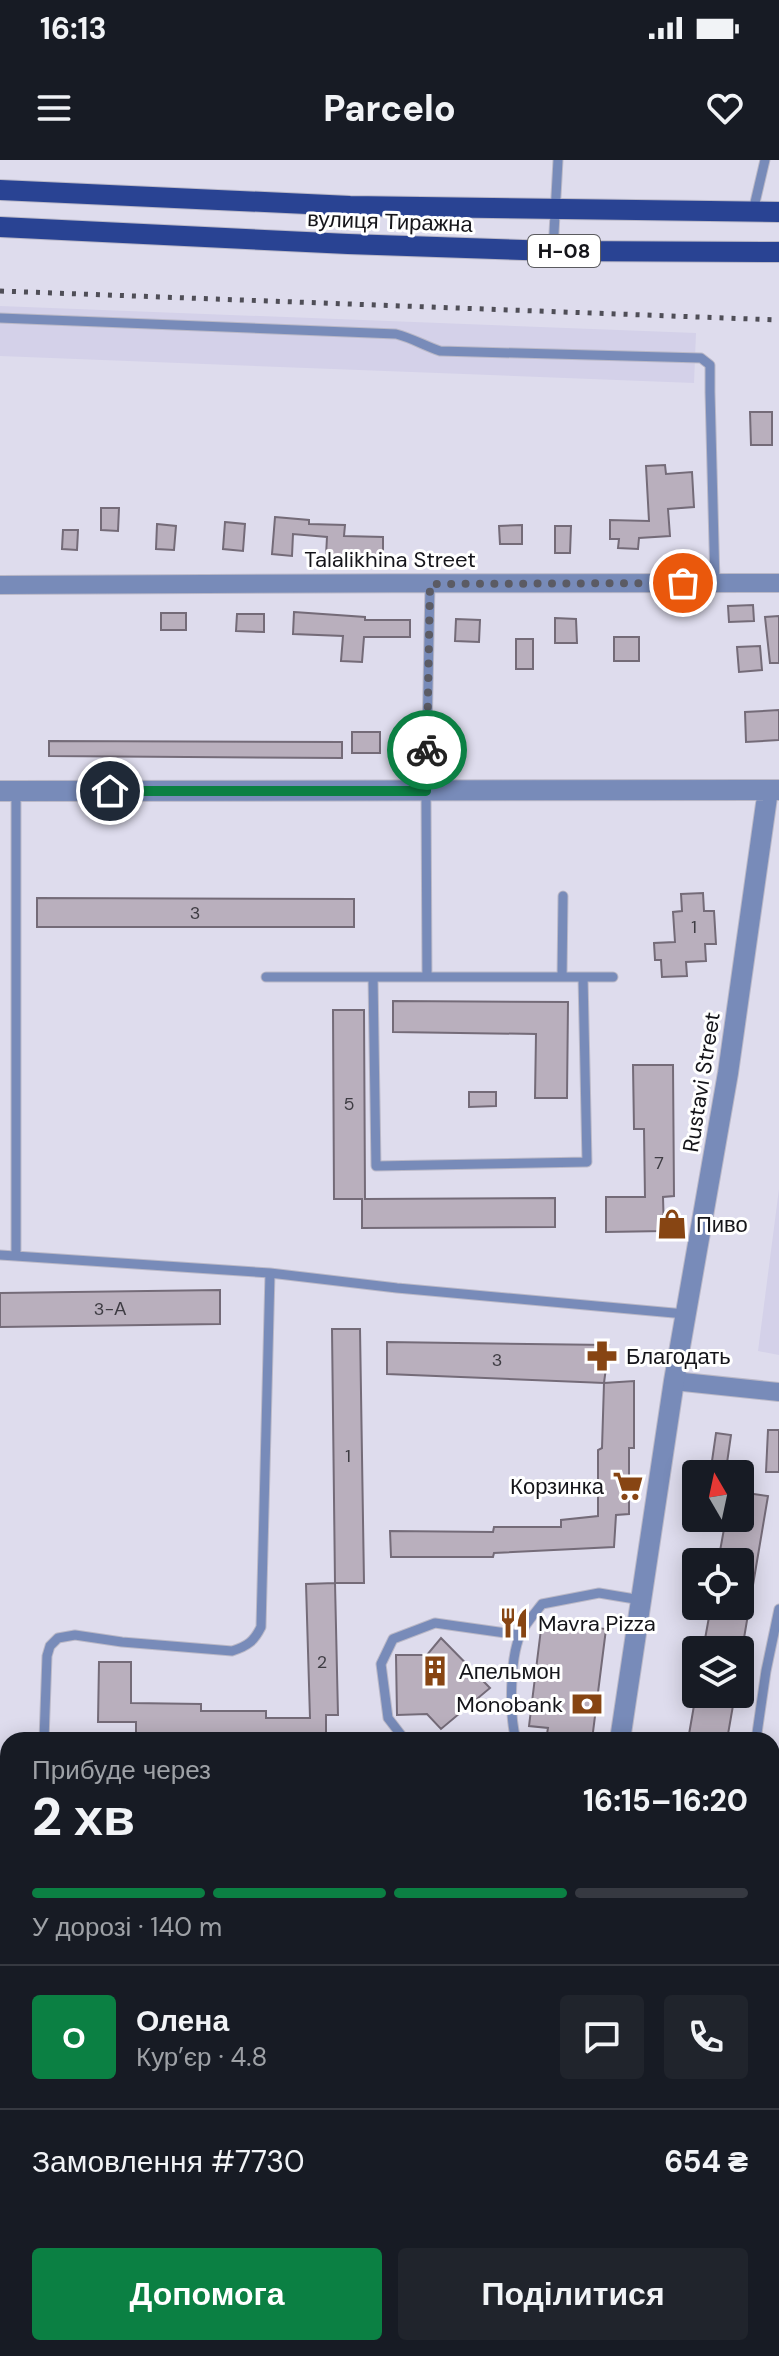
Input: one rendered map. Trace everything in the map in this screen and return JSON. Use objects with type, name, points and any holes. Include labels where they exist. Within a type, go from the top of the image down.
[{"type":"main road","name":"вулиця Тиражна","points":[[0,190],[350,206],[779,212]]},
{"type":"main road","name":"вулиця Тиражна","points":[[0,227],[553,251],[779,252]]},
{"type":"street","name":"Talalikhina Street","points":[[0,585],[779,583]]},
{"type":"street","points":[[8,791],[774,790]]},
{"type":"street","name":"Rustavi Street","points":[[621,1732],[674,1381],[774,790]]},
{"type":"street","points":[[674,1381],[779,1392]]},
{"type":"lane","points":[[553,251],[558,160]]},
{"type":"lane","points":[[753,213],[765,160]]},
{"type":"lane","points":[[0,318],[396,334],[440,351],[701,358],[710,365],[712,375],[715,583]]},
{"type":"lane","points":[[427,977],[426,791],[430,584]]},
{"type":"lane","points":[[8,791],[16,1255]]},
{"type":"lane","points":[[562,977],[563,896]]},
{"type":"lane","points":[[266,977],[613,977]]},
{"type":"lane","points":[[373,977],[376,1166],[587,1162],[583,977]]},
{"type":"lane","points":[[0,1255],[270,1273],[397,1288],[685,1314]]},
{"type":"lane","points":[[44,1732],[47,1656],[50,1646],[58,1638],[75,1635],[232,1651],[254,1640],[261,1627],[270,1273]]},
{"type":"lane","points":[[514,1732],[511,1724],[513,1673],[520,1635],[542,1604],[599,1593],[641,1600]]},
{"type":"lane","points":[[757,1732],[779,1609]]},
{"type":"lane","points":[[399,1732],[388,1718],[381,1664],[393,1639],[435,1623],[520,1635]]},
{"type":"shaded area","points":[[0,306],[696,333],[694,383],[0,356]]},
{"type":"shaded area","points":[[779,1189],[779,1355],[758,1351]]},
{"type":"building","points":[[750,412],[772,412],[772,445],[751,445]]},
{"type":"building","points":[[665,465],[666,474],[692,472],[694,507],[668,509],[670,536],[639,538],[638,549],[618,548],[619,539],[610,539],[610,520],[649,521],[646,466]]},
{"type":"building","points":[[101,508],[119,508],[118,531],[101,530]]},
{"type":"building","points":[[275,517],[309,520],[309,524],[345,525],[344,536],[383,537],[383,558],[326,556],[327,537],[293,534],[292,556],[272,554]]},
{"type":"building","points":[[225,522],[245,524],[243,551],[223,549]]},
{"type":"building","points":[[157,524],[176,526],[174,550],[156,549]]},
{"type":"building","points":[[522,525],[522,544],[500,544],[499,526]]},
{"type":"building","points":[[555,526],[571,526],[570,553],[555,553]]},
{"type":"building","points":[[63,530],[78,530],[77,550],[62,549]]},
{"type":"building","points":[[753,605],[754,621],[729,622],[728,606]]},
{"type":"building","points":[[294,612],[365,617],[365,620],[410,620],[410,637],[364,637],[362,662],[341,661],[343,636],[293,634]]},
{"type":"building","points":[[161,613],[186,613],[186,630],[161,630]]},
{"type":"building","points":[[237,614],[264,614],[264,632],[236,631]]},
{"type":"building","points":[[779,616],[779,663],[770,663],[765,617]]},
{"type":"building","points":[[555,618],[576,619],[577,643],[555,643]]},
{"type":"building","points":[[456,619],[480,620],[479,642],[455,641]]},
{"type":"building","points":[[614,637],[639,637],[639,661],[614,661]]},
{"type":"building","points":[[516,639],[533,639],[533,669],[516,669]]},
{"type":"building","points":[[760,646],[762,670],[739,672],[737,647]]},
{"type":"building","points":[[779,710],[779,740],[746,742],[745,712]]},
{"type":"building","points":[[352,732],[380,732],[380,753],[352,753]]},
{"type":"building","points":[[49,741],[342,742],[342,758],[49,756]]},
{"type":"building","points":[[703,893],[704,911],[714,911],[716,944],[705,944],[706,961],[686,962],[687,976],[662,977],[661,960],[655,960],[654,943],[675,942],[673,912],[682,911],[681,894]]},
{"type":"building","points":[[37,898],[354,899],[354,927],[37,927]]},
{"type":"building","points":[[393,1001],[568,1002],[567,1098],[535,1098],[536,1034],[393,1032]]},
{"type":"building","points":[[333,1010],[364,1010],[365,1199],[555,1198],[555,1227],[362,1228],[362,1199],[334,1199]]},
{"type":"building","points":[[633,1065],[673,1065],[674,1196],[663,1197],[664,1231],[606,1232],[606,1197],[645,1197],[644,1129],[634,1129]]},
{"type":"building","points":[[469,1092],[496,1092],[496,1106],[469,1107]]},
{"type":"building","points":[[220,1290],[220,1324],[0,1327],[0,1293]]},
{"type":"building","points":[[332,1329],[360,1329],[364,1583],[335,1583]]},
{"type":"building","points":[[387,1342],[609,1345],[604,1383],[387,1374]]},
{"type":"building","points":[[634,1381],[634,1448],[629,1448],[629,1514],[616,1515],[614,1547],[494,1553],[493,1557],[391,1557],[390,1531],[493,1532],[494,1527],[561,1527],[561,1520],[598,1516],[598,1450],[602,1448],[604,1383]]},
{"type":"building","points":[[768,1430],[779,1430],[779,1472],[766,1472]]},
{"type":"building","points":[[716,1433],[731,1435],[727,1460],[712,1460]]},
{"type":"building","points":[[754,1494],[768,1496],[754,1579],[754,1548],[721,1548],[723,1532],[754,1532]]},
{"type":"building","points":[[335,1583],[338,1715],[326,1715],[326,1732],[136,1732],[136,1722],[98,1722],[99,1662],[131,1662],[131,1703],[201,1704],[201,1711],[266,1711],[266,1718],[310,1718],[306,1584]]},
{"type":"building","points":[[708,1620],[747,1620],[744,1636],[706,1636]]},
{"type":"building","points":[[542,1621],[606,1629],[593,1732],[547,1732],[548,1728],[529,1726]]},
{"type":"building","name":"Апельмон","points":[[441,1638],[490,1688],[441,1729],[427,1714],[397,1715],[396,1655],[427,1655]]},
{"type":"building","points":[[694,1708],[733,1708],[728,1732],[689,1732]]},
{"type":"railway","points":[[0,291],[779,320]]},
{"type":"way so far","points":[[427,750],[430,584],[683,583]]},
{"type":"place","name":"Пиво","points":[[672,1224]]},
{"type":"place","name":"Благодать","points":[[602,1356]]},
{"type":"place","name":"Корзинка","points":[[628,1486]]},
{"type":"place","name":"Mavra Pizza","points":[[514,1623]]},
{"type":"place","name":"Апельмон","points":[[435,1671]]},
{"type":"place","name":"Monobank","points":[[587,1704]]},
{"type":"route","points":[[110,791],[426,791],[427,750]]}]
